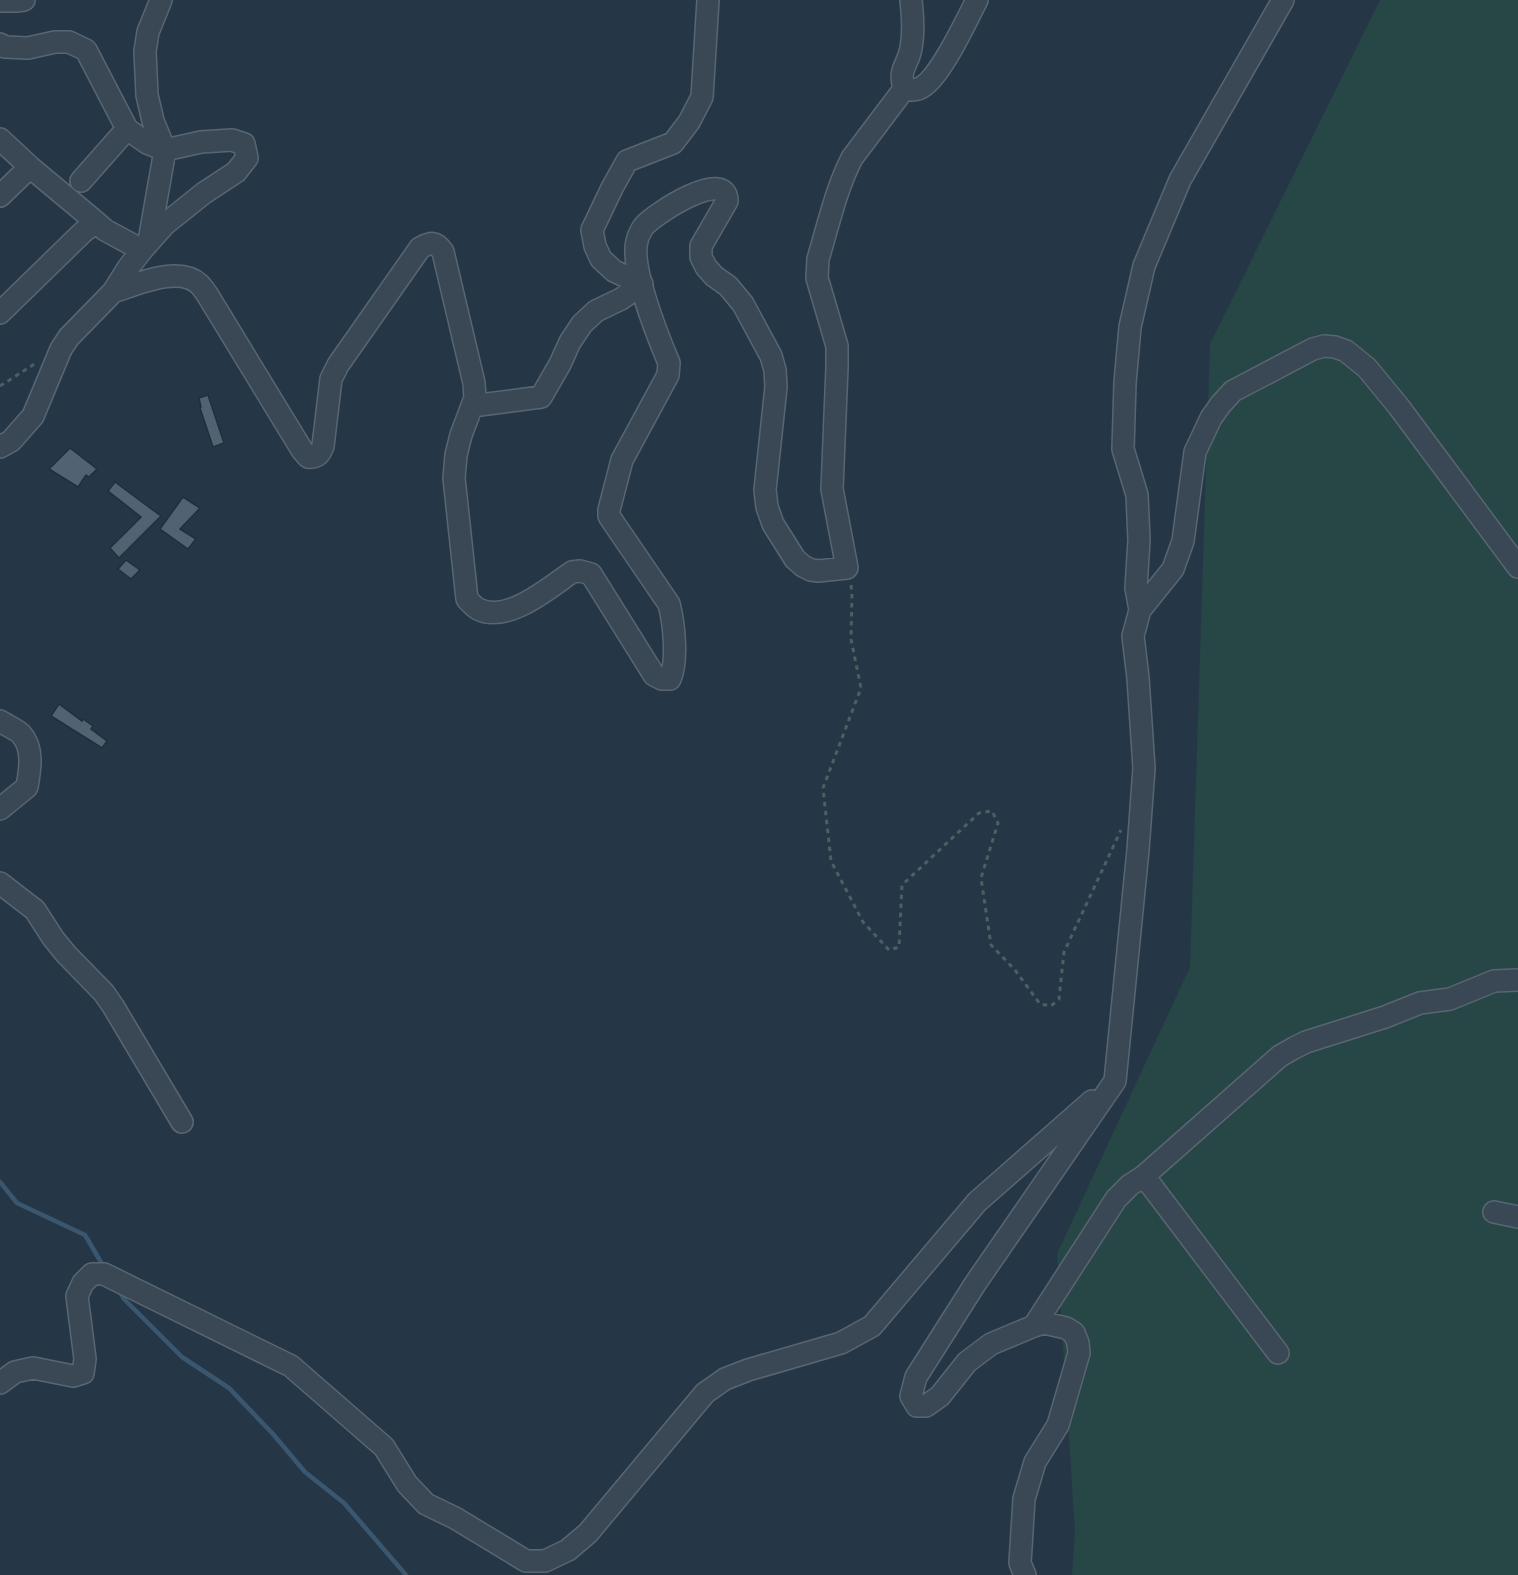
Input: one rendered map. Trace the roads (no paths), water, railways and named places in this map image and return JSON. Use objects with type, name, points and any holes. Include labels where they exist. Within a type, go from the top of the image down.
[{"type":"street","points":[[0,1],[24,0]]},
{"type":"street","points":[[145,246],[165,150],[153,121],[147,95],[145,61],[148,32],[161,0]]},
{"type":"street","points":[[642,284],[614,271],[601,259],[595,246],[592,230],[627,162],[673,143],[689,122],[702,97],[708,0]]},
{"type":"street","points":[[904,89],[902,72],[911,52],[913,37],[911,0]]},
{"type":"street","points":[[904,89],[921,88],[930,81],[939,70],[977,0]]},
{"type":"street","points":[[1140,610],[1136,588],[1139,540],[1137,495],[1123,449],[1130,327],[1144,266],[1180,180],[1283,0]]},
{"type":"street","points":[[0,44],[5,47],[28,48],[55,42],[69,42],[86,50],[127,129],[147,143],[165,150],[201,142],[232,140],[244,144],[247,158],[236,172],[204,193],[164,225],[145,246],[113,292],[69,337],[61,349],[33,416],[11,441],[0,447]]},
{"type":"street","points":[[113,292],[167,276],[186,276],[199,283],[302,450],[308,457],[316,457],[323,446],[331,379],[338,365],[420,248],[433,243],[439,245],[443,252],[474,383],[475,398],[461,435],[454,478],[467,599],[478,609],[495,612],[508,611],[572,572],[580,571],[591,574],[654,675],[662,679],[670,679],[675,668],[669,604],[609,516],[622,460],[670,370],[651,318],[635,260],[637,241],[644,226],[658,213],[699,192],[719,188],[728,196],[728,201],[701,246],[701,256],[706,267],[728,286],[743,304],[771,356],[775,370],[776,387],[765,490],[767,507],[773,524],[795,559],[803,567],[818,571],[847,568],[832,489],[837,346],[817,278],[817,267],[848,165],[904,89]]},
{"type":"street","points":[[81,181],[127,129]]},
{"type":"street","points":[[0,139],[105,230],[145,246]]},
{"type":"street","points":[[0,196],[30,167]]},
{"type":"street","points":[[0,313],[96,222]]},
{"type":"street","points":[[472,406],[541,397],[582,324],[596,311],[642,284]]},
{"type":"street","points":[[1025,1575],[1020,1563],[1024,1499],[1035,1462],[1058,1425],[1080,1353],[1074,1333],[1066,1328],[1044,1323],[1034,1326],[991,1344],[967,1362],[940,1396],[926,1406],[917,1406],[911,1396],[916,1377],[975,1284],[1115,1081],[1144,768],[1133,636],[1140,610],[1173,569],[1183,541],[1195,452],[1202,435],[1221,404],[1233,391],[1313,349],[1324,346],[1346,351],[1367,368],[1399,407],[1518,567]]},
{"type":"street","points":[[0,721],[21,734],[30,754],[27,787],[0,809]]},
{"type":"street","points":[[0,883],[35,909],[66,954],[104,993],[182,1122]]},
{"type":"street","points":[[1034,1326],[1116,1199],[1281,1056],[1306,1042],[1385,1017],[1420,1003],[1450,999],[1494,981],[1518,980]]},
{"type":"street","points":[[0,1383],[15,1372],[33,1368],[73,1376],[83,1372],[85,1359],[76,1296],[83,1283],[92,1274],[104,1274],[291,1366],[384,1447],[407,1484],[426,1504],[455,1518],[526,1561],[545,1561],[568,1550],[588,1533],[705,1393],[725,1379],[747,1370],[842,1343],[872,1326],[977,1202],[1115,1081]]},
{"type":"street","points":[[1144,1176],[1278,1353]]},
{"type":"street","points":[[1494,1212],[1518,1217]]},
{"type":"waterway","points":[[0,1182],[17,1203],[85,1235],[105,1269]]},
{"type":"waterway","points":[[118,1289],[124,1299],[182,1357],[229,1388],[305,1472],[344,1503],[406,1575]]}]
